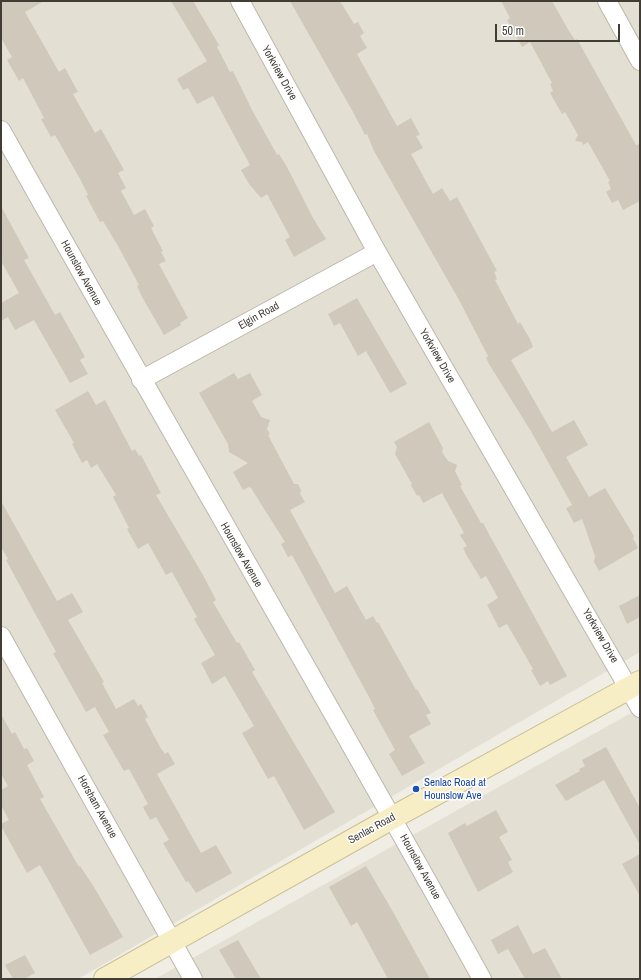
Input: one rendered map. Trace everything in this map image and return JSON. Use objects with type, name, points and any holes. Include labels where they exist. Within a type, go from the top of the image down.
[{"type":"street","name":"Yorkview Drive","points":[[240,1],[377,252],[634,685],[640,708]]},
{"type":"street","points":[[606,1],[640,61]]},
{"type":"street","name":"Hounslow Avenue","points":[[1,130],[141,380],[392,818],[482,979]]},
{"type":"street","name":"Elgin Road","points":[[141,380],[377,252]]},
{"type":"street","name":"Horsham Avenue","points":[[1,636],[193,979]]},
{"type":"street","name":"Senlac Road","points":[[105,979],[172,940],[634,685]]},
{"type":"shaded area","points":[[1,1],[640,1],[640,652],[78,979],[1,979]]},
{"type":"shaded area","points":[[640,708],[640,979],[155,979]]},
{"type":"building","points":[[1,1],[44,1],[25,12],[59,72],[65,68],[78,92],[73,94],[95,133],[101,129],[124,170],[118,173],[126,188],[121,191],[134,215],[145,209],[154,226],[151,228],[163,251],[161,252],[166,261],[159,264],[188,318],[180,323],[181,325],[164,335],[141,295],[137,286],[139,285],[118,246],[103,221],[100,222],[86,196],[88,195],[80,179],[55,135],[51,137],[41,119],[44,118],[23,78],[19,81],[7,60],[12,57],[1,38]]},
{"type":"building","points":[[171,1],[193,1],[219,45],[217,47],[230,72],[233,71],[252,110],[277,155],[279,154],[287,167],[313,218],[326,239],[294,257],[285,240],[290,237],[267,194],[261,198],[249,184],[241,170],[250,165],[213,96],[197,104],[188,88],[183,90],[177,79],[207,61]]},
{"type":"building","points":[[290,1],[340,1],[354,24],[358,22],[364,33],[360,36],[367,48],[357,54],[397,126],[411,118],[420,135],[416,136],[423,148],[411,154],[433,194],[442,188],[450,201],[457,197],[497,271],[494,272],[497,279],[495,280],[518,324],[520,322],[533,347],[511,360],[552,432],[574,420],[588,445],[566,457],[589,497],[605,488],[634,536],[633,538],[638,548],[599,571],[594,562],[595,556],[582,519],[574,523],[566,508],[572,505],[532,433],[489,364],[486,358],[488,356],[459,300],[374,151],[367,134],[365,135]]},
{"type":"building","points":[[501,1],[552,1],[569,31],[575,40],[577,39],[636,145],[640,144],[640,201],[623,210],[618,200],[612,203],[606,192],[611,189],[608,182],[610,181],[588,142],[583,145],[582,142],[575,141],[578,135],[565,112],[562,114],[550,93],[553,91],[550,84],[552,83],[530,42],[522,47],[507,20],[510,18]]},
{"type":"building","points":[[1,206],[29,258],[24,260],[55,315],[60,312],[85,357],[80,360],[88,374],[70,383],[34,320],[15,330],[8,317],[1,321],[1,303],[19,293],[1,261]]},
{"type":"building","points":[[357,298],[407,384],[390,393],[366,351],[358,356],[340,323],[334,326],[328,314]]},
{"type":"building","points":[[234,373],[238,379],[250,373],[262,395],[252,401],[261,417],[270,420],[267,429],[270,434],[268,435],[294,484],[298,484],[301,490],[300,494],[305,502],[290,510],[335,593],[347,586],[366,620],[373,616],[377,623],[378,622],[416,690],[417,689],[431,713],[426,715],[431,724],[409,736],[425,763],[402,776],[389,754],[395,750],[373,710],[375,709],[369,697],[292,555],[288,557],[281,544],[285,542],[251,488],[249,487],[243,490],[233,472],[248,463],[229,452],[228,444],[199,393]]},
{"type":"building","points":[[88,391],[96,405],[105,400],[132,451],[135,449],[139,456],[141,455],[161,493],[156,495],[203,575],[216,600],[213,602],[237,643],[239,642],[255,670],[252,672],[335,812],[304,830],[274,776],[268,779],[242,733],[254,726],[225,676],[212,684],[201,663],[215,655],[194,619],[197,617],[172,572],[166,575],[148,543],[138,549],[127,529],[129,528],[113,497],[116,495],[97,464],[91,468],[87,460],[82,463],[72,444],[74,443],[55,410]]},
{"type":"building","points":[[429,422],[443,448],[442,452],[448,461],[457,465],[455,471],[462,485],[460,486],[481,523],[483,523],[567,676],[550,685],[548,681],[540,686],[531,670],[533,669],[507,624],[499,628],[487,605],[498,598],[486,576],[481,579],[467,556],[463,548],[467,546],[460,535],[464,533],[442,493],[423,503],[419,495],[417,496],[395,454],[397,447],[394,442]]},
{"type":"building","points":[[1,501],[57,601],[72,593],[83,612],[68,620],[104,682],[102,683],[116,709],[134,699],[138,706],[141,704],[148,717],[145,719],[160,747],[165,754],[168,752],[175,764],[157,774],[201,853],[216,845],[232,873],[196,893],[188,881],[186,882],[163,843],[169,840],[156,817],[150,820],[143,807],[148,804],[129,769],[124,771],[103,735],[109,732],[95,707],[86,712],[53,653],[56,652],[6,560],[8,559],[1,547]]},
{"type":"building","points":[[640,595],[640,617],[627,624],[619,606]]},
{"type":"building","points":[[1,714],[12,734],[15,732],[24,749],[27,748],[34,761],[27,765],[44,797],[40,799],[79,867],[80,866],[94,887],[123,937],[90,955],[40,865],[27,873],[1,826],[1,824],[9,820],[1,805],[1,790],[8,786],[1,774]]},
{"type":"building","points":[[606,747],[640,808],[640,845],[604,780],[566,801],[555,785],[580,771],[579,769],[585,766],[582,760]]},
{"type":"building","points":[[496,810],[508,832],[499,837],[512,860],[508,862],[513,872],[478,892],[448,833],[465,823],[467,826]]},
{"type":"building","points":[[640,854],[640,896],[622,864]]},
{"type":"building","points":[[366,866],[430,979],[388,979],[357,922],[351,926],[329,887]]},
{"type":"building","points":[[518,925],[533,954],[545,948],[562,979],[525,979],[508,949],[498,954],[491,940]]},
{"type":"building","points":[[238,940],[261,979],[236,979],[219,950]]},
{"type":"building","points":[[25,955],[35,973],[24,979],[13,979],[5,965]]},
{"type":"place","name":"Senlac Road at Hounslow Ave","points":[[416,789]]}]
